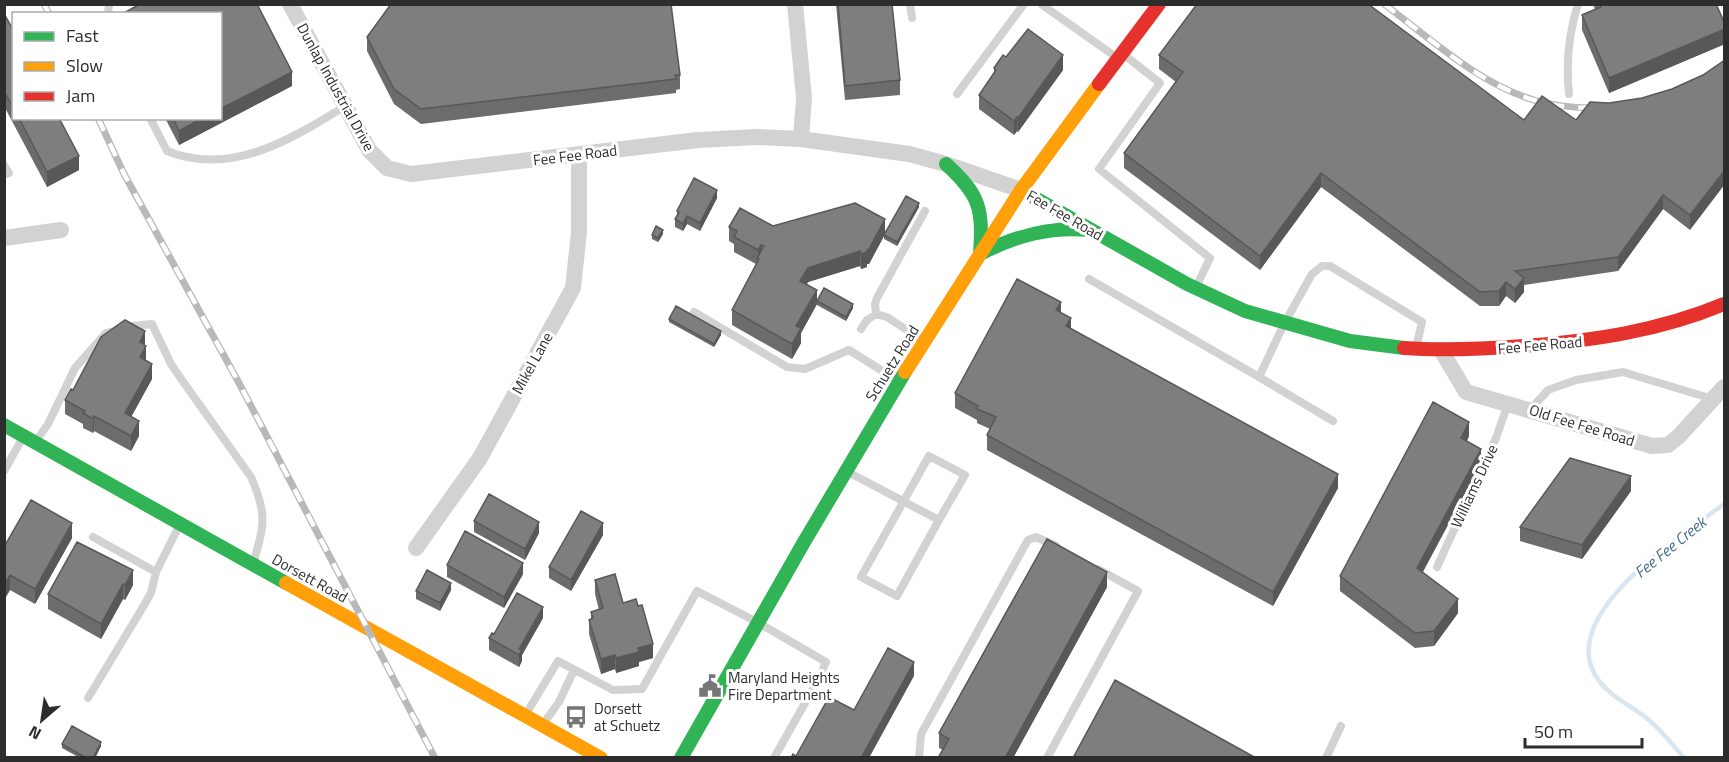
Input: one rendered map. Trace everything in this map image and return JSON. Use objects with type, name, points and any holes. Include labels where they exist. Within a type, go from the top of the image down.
[{"type":"main road","name":"Schuetz Road","points":[[681,758],[845,471],[980,254],[1021,190],[1159,4]]},
{"type":"main road","points":[[946,164],[966,181],[979,201],[982,234],[980,254]]},
{"type":"main road","name":"Fee Fee Road","points":[[1021,190],[1143,261],[1245,311],[1284,324],[1370,344],[1416,349],[1485,350],[1589,341],[1656,328],[1702,314],[1725,304]]},
{"type":"main road","points":[[980,254],[1042,231],[1078,228],[1092,230]]},
{"type":"main road","name":"Dorsett Road","points":[[4,424],[601,758]]},
{"type":"street","name":"Dunlap Industrial Drive","points":[[290,4],[369,150],[387,168]]},
{"type":"street","points":[[795,4],[804,98],[801,139]]},
{"type":"street","name":"Fee Fee Road","points":[[387,168],[411,174],[698,140],[756,137],[801,139],[909,154],[946,164],[1021,190]]},
{"type":"street","name":"Mikel Lane","points":[[416,548],[480,458],[573,288],[579,232],[579,155]]},
{"type":"street","points":[[4,238],[61,230]]},
{"type":"street","name":"Old Fee Fee Road","points":[[1441,350],[1466,392],[1652,446],[1668,445],[1719,393]]},
{"type":"lane","points":[[910,4],[912,18]]},
{"type":"lane","points":[[957,94],[1024,4]]},
{"type":"lane","points":[[1041,4],[1160,83],[1099,169],[1210,258],[1195,288]]},
{"type":"lane","points":[[1569,94],[1567,75],[1574,18],[1578,4]]},
{"type":"lane","points":[[151,120],[167,151],[183,158],[208,160],[236,158],[296,136],[345,106]]},
{"type":"lane","points":[[4,165],[9,173],[4,175]]},
{"type":"lane","points":[[876,314],[877,298],[925,211]]},
{"type":"lane","points":[[1259,377],[1284,324],[1312,274],[1322,266],[1330,266],[1422,322],[1416,349]]},
{"type":"lane","points":[[1089,279],[1333,422]]},
{"type":"lane","points":[[694,312],[787,367],[805,369],[849,350],[900,382]]},
{"type":"lane","points":[[861,329],[867,320],[876,314],[887,317],[925,342]]},
{"type":"lane","points":[[4,471],[30,439],[48,424],[75,368],[106,333],[132,326],[152,324],[171,364],[251,477],[259,496],[262,506],[262,532],[252,564]]},
{"type":"lane","points":[[1530,410],[1548,390],[1576,380],[1623,372],[1719,393]]},
{"type":"lane","name":"Williams Drive","points":[[1437,567],[1496,438],[1508,404]]},
{"type":"lane","points":[[929,456],[964,475],[939,520],[897,596],[861,577],[929,456]]},
{"type":"lane","points":[[845,471],[939,520]]},
{"type":"lane","points":[[88,698],[151,593],[156,572],[180,524]]},
{"type":"lane","points":[[93,537],[156,572]]},
{"type":"lane","points":[[919,758],[921,734],[1024,547],[1029,540],[1036,537],[1061,549]]},
{"type":"lane","points":[[1047,758],[1138,591],[1090,565]]},
{"type":"lane","points":[[526,715],[558,661],[614,690],[642,690],[697,591],[826,662],[774,758]]},
{"type":"lane","points":[[543,725],[559,702],[574,670]]},
{"type":"lane","points":[[1326,758],[1341,726]]},
{"type":"building","points":[[140,4],[257,4],[292,72],[222,108],[222,12],[126,12]]},
{"type":"building","points":[[391,4],[671,4],[680,75],[675,75],[676,79],[421,109],[394,89],[367,37]]},
{"type":"building","points":[[838,4],[892,4],[900,80],[845,86]]},
{"type":"building","points":[[1197,4],[1368,4],[1524,120],[1542,96],[1576,120],[1590,102],[1609,103],[1642,98],[1672,89],[1703,75],[1725,60],[1725,170],[1690,215],[1663,195],[1618,257],[1515,271],[1524,278],[1515,289],[1506,282],[1499,291],[1480,292],[1321,173],[1260,256],[1124,153],[1183,72],[1159,55]]},
{"type":"building","points":[[1600,4],[1716,4],[1725,29],[1609,78],[1582,15],[1601,7]]},
{"type":"building","points":[[4,14],[12,28],[12,105],[4,91]]},
{"type":"building","points":[[1028,29],[1063,55],[1014,121],[979,95],[1003,55],[1006,57]]},
{"type":"building","points":[[20,120],[60,120],[79,156],[47,172]]},
{"type":"building","points":[[174,120],[198,120],[179,131]]},
{"type":"building","points":[[694,178],[717,190],[700,223],[687,216],[683,224],[675,219]]},
{"type":"building","points":[[906,196],[919,203],[897,242],[884,235]]},
{"type":"building","points":[[855,203],[885,219],[867,252],[861,254],[860,251],[808,268],[800,281],[817,290],[796,326],[801,328],[792,344],[732,310],[764,246],[761,245],[758,250],[734,237],[737,231],[729,227],[740,208],[773,226]]},
{"type":"building","points":[[656,226],[663,230],[658,238],[652,235]]},
{"type":"building","points":[[1017,279],[1061,302],[1056,310],[1071,318],[1066,326],[1338,474],[1273,592],[987,435],[996,417],[977,409],[978,406],[955,393]]},
{"type":"building","points":[[824,288],[853,304],[846,317],[817,301]]},
{"type":"building","points":[[676,306],[721,331],[714,344],[669,319]]},
{"type":"building","points":[[125,320],[145,331],[140,342],[146,346],[140,357],[152,364],[125,413],[139,421],[131,436],[94,416],[93,419],[83,413],[85,411],[65,400],[71,389],[73,390],[101,337]]},
{"type":"building","points":[[1433,402],[1469,422],[1461,438],[1481,449],[1417,568],[1458,599],[1434,631],[1415,633],[1340,576]]},
{"type":"building","points":[[1570,458],[1631,476],[1582,545],[1520,527]]},
{"type":"building","points":[[489,494],[539,522],[525,549],[474,521]]},
{"type":"building","points":[[31,500],[72,523],[35,589],[10,575],[4,586],[4,547]]},
{"type":"building","points":[[581,511],[603,523],[571,580],[549,567]]},
{"type":"building","points":[[465,531],[523,563],[504,597],[447,565]]},
{"type":"building","points":[[1047,539],[1107,572],[1005,758],[938,758],[949,739],[939,733]]},
{"type":"building","points":[[77,542],[133,570],[101,624],[48,594]]},
{"type":"building","points":[[427,570],[451,583],[440,603],[416,591]]},
{"type":"building","points":[[615,574],[623,603],[636,599],[638,606],[642,605],[653,644],[638,648],[639,652],[601,659],[589,620],[593,618],[591,612],[603,608],[595,580]]},
{"type":"building","points":[[517,593],[543,607],[519,649],[522,650],[519,655],[489,638],[492,633],[494,634]]},
{"type":"building","points":[[888,648],[914,662],[861,758],[791,758],[793,754],[796,756],[829,697],[854,710]]},
{"type":"building","points":[[1115,680],[1256,758],[1073,758]]},
{"type":"building","points":[[72,726],[101,742],[93,758],[86,758],[62,744]]},
{"type":"waterway","name":"Fee Fee Creek","points":[[1684,758],[1654,725],[1610,693],[1599,681],[1589,656],[1592,631],[1606,605],[1628,580],[1653,557],[1724,504]]},
{"type":"railway","points":[[44,4],[48,12]]},
{"type":"railway","points":[[1384,4],[1476,73],[1516,94],[1545,103],[1570,107],[1602,108]]},
{"type":"railway","points":[[99,120],[124,174],[239,383],[435,758]]},
{"type":"traffic: fast","points":[[946,164],[966,185],[977,203],[981,225],[980,254]]},
{"type":"traffic: fast","points":[[1021,190],[1187,284],[1245,311],[1350,341],[1404,348]]},
{"type":"traffic: fast","points":[[980,254],[1006,242],[1033,234],[1075,229],[1090,230]]},
{"type":"traffic: fast","points":[[681,758],[804,542],[905,372]]},
{"type":"traffic: fast","points":[[4,425],[286,583]]},
{"type":"traffic: slow","points":[[905,372],[1021,190],[1099,84]]},
{"type":"traffic: slow","points":[[286,583],[601,758]]},
{"type":"traffic: jam","points":[[1099,84],[1159,4]]},
{"type":"traffic: jam","points":[[1404,348],[1493,348],[1600,338],[1650,328],[1724,304]]},
{"type":"place","name":"Maryland Heights Fire Department","points":[[710,686]]},
{"type":"place","name":"Dorsett at Schuetz","points":[[576,717]]}]
